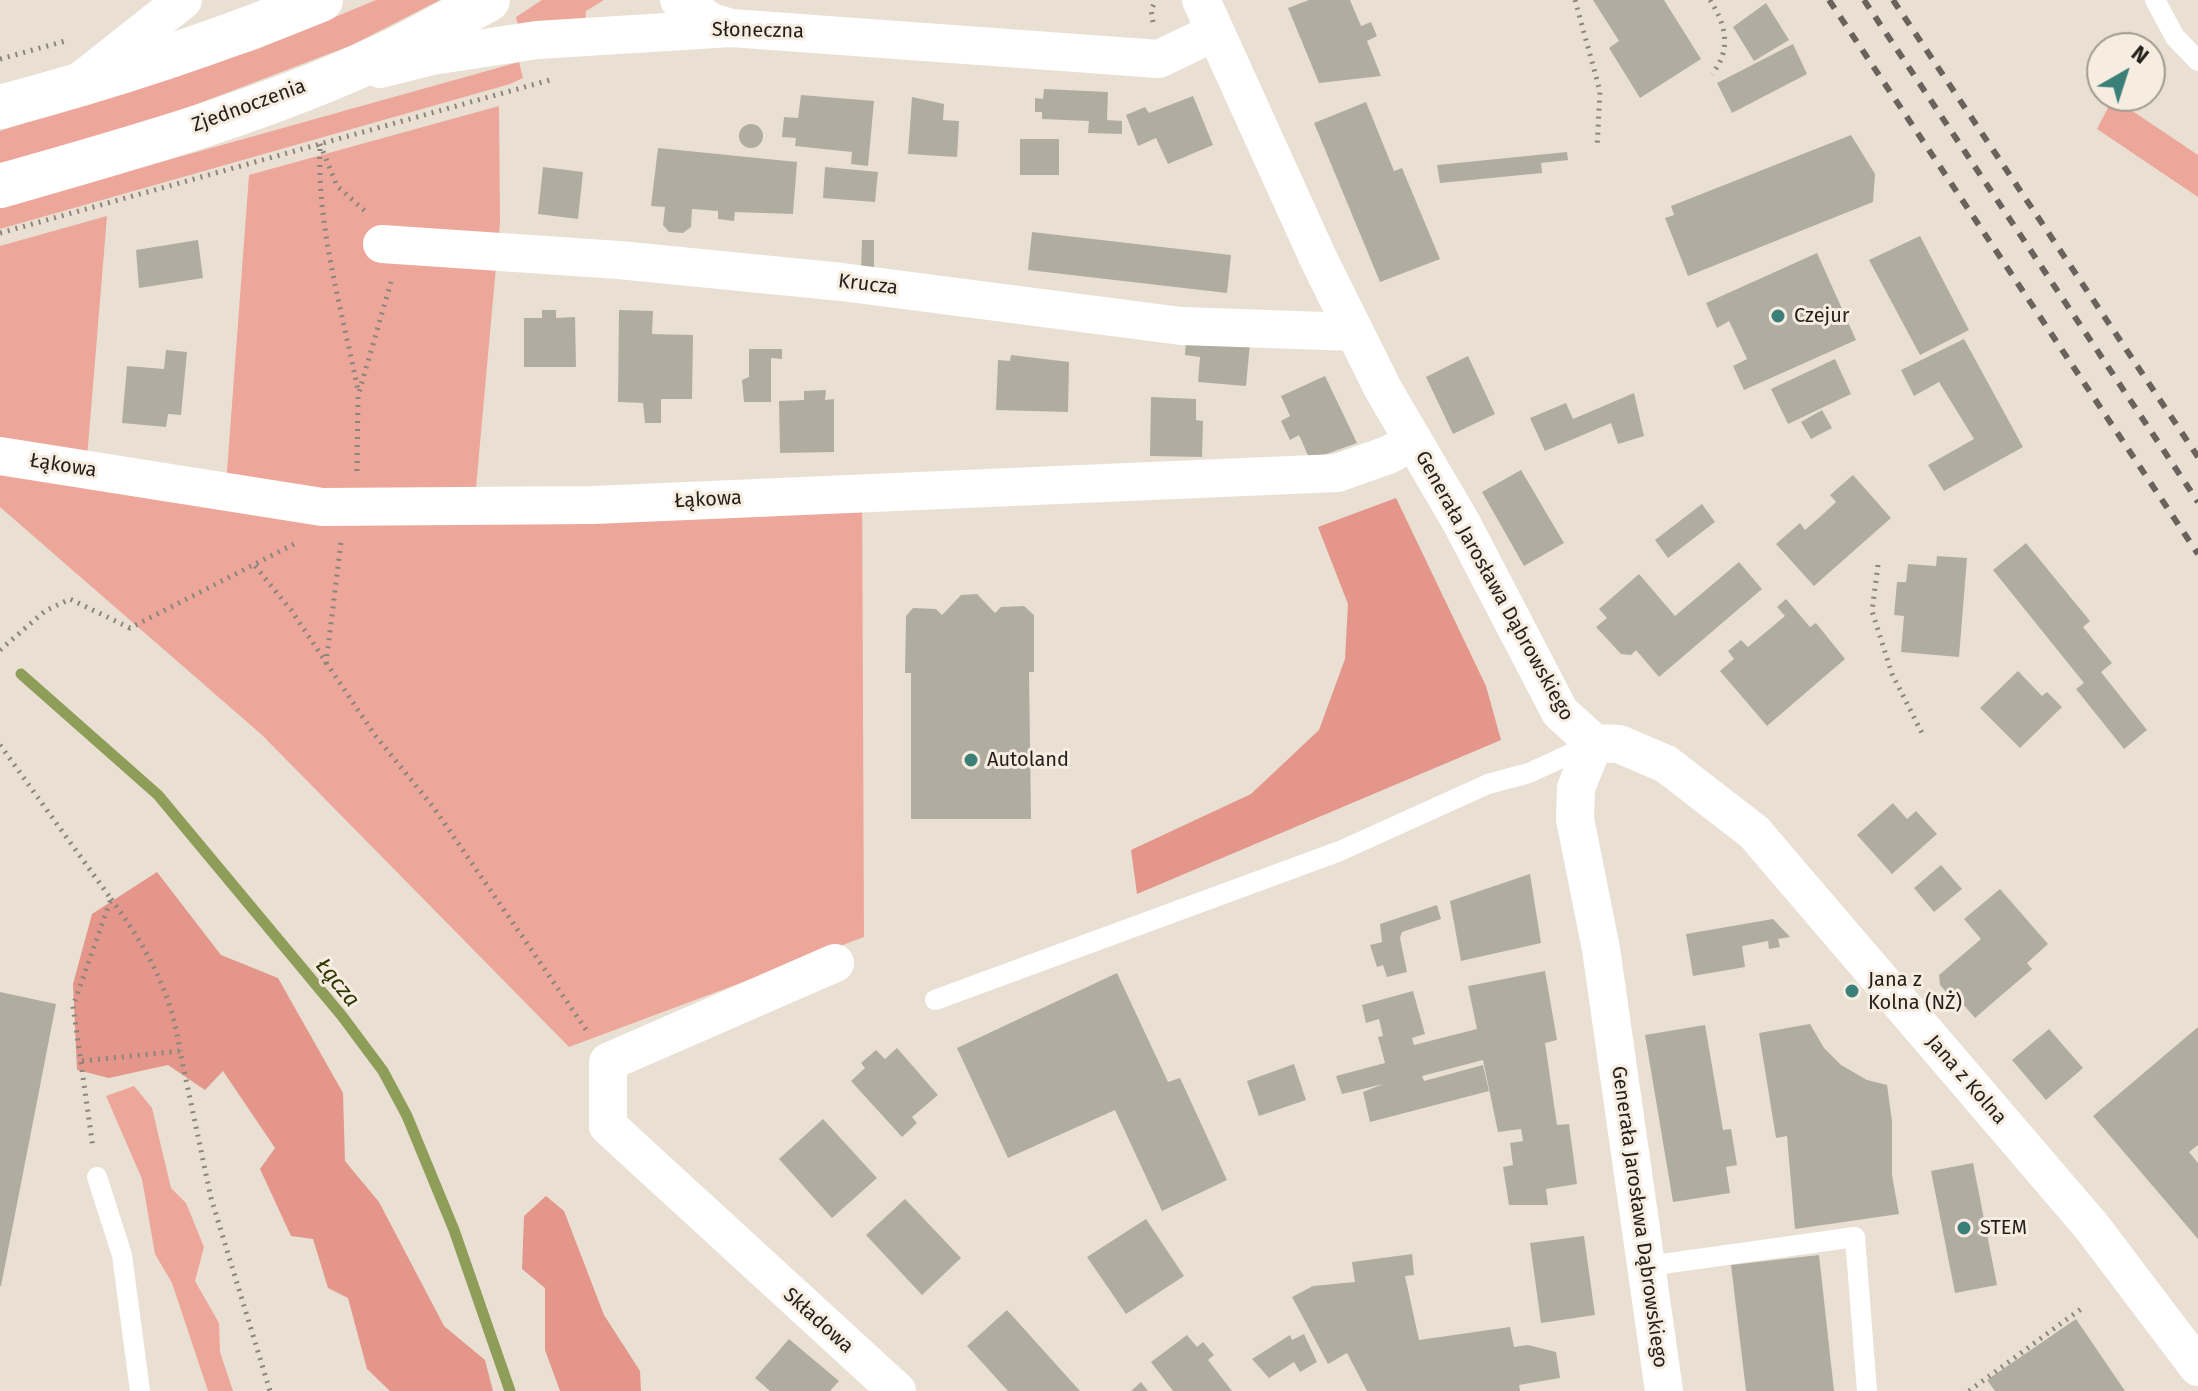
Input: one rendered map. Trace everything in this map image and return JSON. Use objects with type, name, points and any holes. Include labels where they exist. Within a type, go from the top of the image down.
[{"type":"main road","points":[[0,107],[219,41],[321,0]]},
{"type":"main road","name":"Zjednoczenia","points":[[0,186],[137,146],[300,89],[385,54],[488,0]]},
{"type":"street","points":[[71,88],[183,0]]},
{"type":"street","points":[[679,0],[711,22],[731,28]]},
{"type":"street","name":"Słoneczna","points":[[300,89],[432,56],[537,40],[731,28],[1159,59],[1208,16]]},
{"type":"street","name":"Generała Jarosława Dąbrowskiego","points":[[1208,16],[1354,332],[1412,442],[1461,522],[1560,712],[1594,743],[1576,788],[1575,819],[1601,949],[1664,1391]]},
{"type":"street","name":"Krucza","points":[[393,246],[619,260],[827,280],[1181,326],[1354,332]]},
{"type":"street","name":"Łąkowa","points":[[0,456],[322,507],[594,505],[1337,473],[1388,455],[1412,442]]},
{"type":"street","name":"Jana z Kolna","points":[[1594,743],[1619,744],[1666,764],[1754,832],[2092,1227],[2198,1367]]},
{"type":"street","points":[[608,1062],[835,963]]},
{"type":"street","name":"Składowa","points":[[608,1062],[608,1126],[897,1391]]},
{"type":"lane","points":[[2155,0],[2175,37],[2198,61]]},
{"type":"lane","points":[[935,1000],[1340,851],[1488,784],[1529,773],[1594,743]]},
{"type":"lane","points":[[97,1177],[122,1255],[140,1391]]},
{"type":"lane","points":[[1648,1266],[1855,1237],[1867,1391]]},
{"type":"path","points":[[1575,0],[1600,91],[1597,148]]},
{"type":"path","points":[[1710,0],[1721,17],[1727,39],[1712,74]]},
{"type":"path","points":[[0,233],[559,78]]},
{"type":"path","points":[[320,144],[337,186],[393,246],[385,297],[359,393]]},
{"type":"path","points":[[320,144],[319,178],[359,393],[360,507],[342,528],[326,664]]},
{"type":"path","points":[[1878,565],[1872,611],[1892,674],[1923,735]]},
{"type":"path","points":[[0,650],[45,611],[70,599],[130,628],[255,566],[291,610],[374,734],[434,808],[608,1062]]},
{"type":"path","points":[[0,745],[143,942],[175,1014],[211,1198],[270,1391]]},
{"type":"path","points":[[97,1177],[73,1006],[111,899]]},
{"type":"path","points":[[82,1061],[180,1051]]},
{"type":"path","points":[[1969,1391],[2085,1306]]},
{"type":"shaded area","points":[[376,0],[440,0],[352,45],[158,119],[0,163],[0,131],[258,49]]},
{"type":"shaded area","points":[[542,0],[604,0],[586,11],[585,22],[518,25],[516,17]]},
{"type":"shaded area","points":[[519,62],[523,78],[510,84],[0,229],[0,207]]},
{"type":"shaded area","points":[[499,106],[500,222],[473,521],[862,475],[864,937],[569,1047],[262,735],[0,507],[0,246],[107,216],[86,470],[226,485],[249,175]]},
{"type":"shaded area","points":[[2106,112],[2134,112],[2198,155],[2198,197],[2097,129]]},
{"type":"shaded area","points":[[1396,498],[1486,686],[1501,740],[1137,894],[1131,850],[1251,794],[1319,730],[1345,659],[1348,604],[1318,527]]},
{"type":"shaded area","points":[[157,872],[221,955],[278,978],[343,1093],[345,1161],[379,1202],[444,1326],[485,1360],[493,1391],[390,1391],[367,1369],[348,1298],[328,1288],[313,1239],[291,1236],[260,1169],[275,1148],[223,1071],[205,1090],[168,1065],[109,1078],[77,1070],[73,984],[92,914]]},
{"type":"shaded area","points":[[134,1086],[152,1108],[171,1188],[186,1203],[204,1247],[195,1281],[219,1323],[220,1352],[233,1391],[208,1391],[172,1283],[155,1254],[142,1179],[106,1096]]},
{"type":"shaded area","points":[[546,1196],[564,1211],[604,1315],[640,1371],[641,1391],[560,1391],[545,1350],[545,1288],[522,1269],[524,1216]]},
{"type":"building","points":[[1309,0],[1350,0],[1361,26],[1371,22],[1377,36],[1367,41],[1381,76],[1319,83],[1288,8]]},
{"type":"building","points":[[1593,0],[1664,0],[1701,59],[1640,98],[1609,48],[1619,41]]},
{"type":"building","points":[[1766,3],[1789,40],[1754,61],[1733,27]]},
{"type":"building","points":[[1793,44],[1807,74],[1732,113],[1717,83]]},
{"type":"building","points":[[1044,89],[1108,92],[1107,120],[1122,121],[1122,134],[1088,133],[1089,121],[1042,119],[1042,112],[1035,112],[1035,98],[1043,99]]},
{"type":"building","points":[[801,95],[874,101],[868,166],[851,164],[852,152],[795,146],[796,138],[782,137],[784,117],[798,118]]},
{"type":"building","points":[[1193,96],[1213,145],[1168,164],[1156,138],[1138,146],[1126,115],[1145,107],[1149,113]]},
{"type":"building","points":[[912,97],[944,104],[943,120],[959,121],[957,157],[908,154]]},
{"type":"building","points":[[1366,102],[1394,171],[1402,168],[1440,259],[1380,282],[1314,123]]},
{"type":"building","points":[[751,124],[762,131],[763,136],[756,147],[751,148],[740,141],[739,136],[746,125]]},
{"type":"building","points":[[1851,135],[1875,174],[1873,202],[1688,276],[1665,218],[1674,215],[1671,206]]},
{"type":"building","points":[[1020,139],[1059,139],[1059,175],[1020,175]]},
{"type":"building","points":[[658,148],[797,162],[793,214],[735,212],[734,221],[718,219],[718,211],[692,209],[691,227],[683,233],[669,232],[663,225],[665,207],[651,206]]},
{"type":"building","points":[[1567,152],[1568,160],[1541,163],[1542,173],[1440,183],[1437,165]]},
{"type":"building","points":[[543,167],[583,172],[578,219],[538,214]]},
{"type":"building","points":[[825,167],[878,172],[875,202],[823,198]]},
{"type":"building","points":[[1032,232],[1231,255],[1227,293],[1028,270]]},
{"type":"building","points":[[1920,236],[1969,330],[1920,355],[1869,260]]},
{"type":"building","points":[[198,240],[203,278],[139,288],[136,250]]},
{"type":"building","points":[[862,240],[874,240],[874,268],[861,268]]},
{"type":"building","name":"Czejur","points":[[1817,253],[1856,340],[1744,390],[1733,366],[1747,359],[1729,321],[1717,328],[1706,303]]},
{"type":"building","points":[[542,310],[556,310],[556,318],[575,317],[576,367],[524,367],[524,318],[542,318]]},
{"type":"building","points":[[619,310],[653,311],[652,334],[693,335],[692,399],[661,399],[661,423],[645,423],[643,403],[618,402]]},
{"type":"building","points":[[1964,339],[2023,447],[1944,491],[1928,465],[1974,439],[1939,382],[1914,396],[1901,370]]},
{"type":"building","points":[[1186,340],[1250,343],[1246,386],[1198,382],[1200,357],[1185,355]]},
{"type":"building","points":[[749,349],[782,349],[782,359],[771,358],[771,402],[744,402],[742,380],[749,377]]},
{"type":"building","points":[[166,350],[187,352],[181,415],[168,414],[166,427],[122,423],[127,366],[164,369]]},
{"type":"building","points":[[1011,355],[1069,362],[1068,412],[996,410],[998,360],[1010,361]]},
{"type":"building","points":[[1468,356],[1495,414],[1453,434],[1426,377]]},
{"type":"building","points":[[1835,359],[1851,394],[1788,424],[1771,389]]},
{"type":"building","points":[[1325,376],[1357,443],[1310,460],[1299,435],[1290,440],[1281,421],[1290,416],[1281,396]]},
{"type":"building","points":[[826,390],[825,400],[834,399],[834,452],[780,453],[779,401],[804,400],[804,391]]},
{"type":"building","points":[[1634,393],[1644,436],[1618,444],[1611,423],[1545,451],[1530,418],[1566,403],[1573,419]]},
{"type":"building","points":[[1151,397],[1196,399],[1196,420],[1203,421],[1202,457],[1150,456]]},
{"type":"building","points":[[1822,410],[1832,428],[1811,439],[1801,422]]},
{"type":"building","points":[[1521,470],[1564,543],[1524,566],[1482,492]]},
{"type":"building","points":[[1853,475],[1891,518],[1814,586],[1776,544],[1800,523],[1805,530],[1821,516],[1836,502],[1830,495]]},
{"type":"building","points":[[1702,504],[1715,522],[1668,558],[1655,540]]},
{"type":"building","points":[[2026,543],[2090,621],[2083,627],[2112,663],[2101,672],[2147,730],[2124,749],[2076,689],[2084,683],[1993,570]]},
{"type":"building","points":[[1937,556],[1967,558],[1959,657],[1901,652],[1904,616],[1894,615],[1897,582],[1906,582],[1908,564],[1936,566]]},
{"type":"building","points":[[1739,562],[1762,589],[1659,677],[1636,650],[1631,655],[1621,654],[1596,627],[1607,618],[1599,609],[1639,574],[1675,616]]},
{"type":"building","name":"Autoland","points":[[977,594],[995,613],[1001,607],[1024,606],[1034,615],[1034,672],[1029,672],[1031,819],[911,819],[911,673],[905,673],[906,616],[913,608],[936,609],[942,615],[961,595]]},
{"type":"building","points":[[1786,599],[1810,627],[1816,623],[1845,659],[1767,726],[1720,671],[1734,659],[1728,651],[1741,640],[1748,647],[1785,616],[1777,607]]},
{"type":"building","points":[[2018,671],[2042,696],[2047,692],[2062,707],[2020,748],[1980,708]]},
{"type":"building","points":[[1893,803],[1907,819],[1916,811],[1937,834],[1892,874],[1857,835]]},
{"type":"building","points":[[1941,865],[1962,889],[1934,912],[1914,888]]},
{"type":"building","points":[[1530,874],[1541,943],[1461,961],[1450,901]]},
{"type":"building","points":[[2000,889],[2048,944],[2027,963],[2032,969],[1975,1018],[1956,996],[1950,996],[1940,985],[1939,975],[1981,939],[1964,919]]},
{"type":"building","points":[[1437,905],[1441,919],[1402,932],[1400,938],[1407,972],[1387,977],[1383,965],[1377,967],[1370,945],[1382,942],[1380,924]]},
{"type":"building","points":[[1773,919],[1790,937],[1778,939],[1780,947],[1769,949],[1768,941],[1742,946],[1745,967],[1693,976],[1686,934]]},
{"type":"building","points":[[1545,971],[1557,1040],[1545,1043],[1557,1125],[1569,1124],[1577,1184],[1546,1189],[1548,1205],[1509,1205],[1503,1167],[1513,1165],[1510,1143],[1523,1141],[1521,1129],[1498,1132],[1483,1060],[1422,1076],[1424,1081],[1483,1065],[1489,1091],[1370,1122],[1363,1092],[1383,1084],[1342,1094],[1336,1076],[1385,1063],[1378,1037],[1383,1036],[1379,1019],[1366,1023],[1362,1005],[1413,991],[1425,1034],[1412,1038],[1414,1045],[1477,1029],[1468,986]]},
{"type":"building","points":[[1117,973],[1168,1082],[1180,1078],[1227,1180],[1162,1211],[1115,1110],[1008,1158],[957,1048]]},
{"type":"building","points":[[0,992],[56,1004],[1,1286],[0,1286]]},
{"type":"building","points":[[1810,1024],[1824,1048],[1841,1065],[1867,1080],[1887,1085],[1892,1121],[1892,1175],[1899,1214],[1795,1229],[1787,1136],[1776,1138],[1759,1033]]},
{"type":"building","points":[[1705,1025],[1723,1130],[1731,1129],[1737,1165],[1726,1167],[1730,1193],[1673,1202],[1645,1035]]},
{"type":"building","points":[[2198,1027],[2198,1145],[2189,1152],[2198,1163],[2198,1239],[2093,1116]]},
{"type":"building","points":[[2049,1029],[2083,1068],[2046,1100],[2012,1060]]},
{"type":"building","points":[[897,1048],[938,1095],[912,1117],[917,1123],[902,1137],[851,1081],[865,1068],[861,1063],[876,1050],[885,1059]]},
{"type":"building","points":[[1294,1064],[1306,1100],[1259,1116],[1247,1081]]},
{"type":"building","points":[[823,1119],[877,1178],[832,1218],[779,1159]]},
{"type":"building","name":"STEM","points":[[1973,1163],[1997,1285],[1955,1293],[1931,1171]]},
{"type":"building","points":[[905,1199],[961,1258],[922,1295],[866,1235]]},
{"type":"building","points":[[1146,1219],[1184,1276],[1126,1314],[1087,1257]]},
{"type":"building","points":[[1584,1236],[1595,1315],[1541,1323],[1530,1243]]},
{"type":"building","points":[[1412,1254],[1414,1275],[1405,1276],[1419,1340],[1510,1327],[1514,1347],[1528,1345],[1556,1352],[1560,1378],[1519,1385],[1520,1391],[1367,1391],[1347,1353],[1328,1364],[1292,1297],[1313,1286],[1355,1282],[1352,1262]]},
{"type":"building","points":[[1819,1255],[1834,1391],[1746,1391],[1731,1265]]},
{"type":"building","points":[[1007,1310],[1080,1391],[1008,1391],[967,1346]]},
{"type":"building","points":[[2076,1319],[2125,1391],[1995,1391],[1987,1380]]},
{"type":"building","points":[[1304,1334],[1317,1362],[1300,1372],[1294,1362],[1269,1378],[1252,1359],[1290,1335],[1292,1340]]},
{"type":"building","points":[[1187,1335],[1197,1347],[1203,1342],[1214,1355],[1208,1360],[1232,1391],[1173,1391],[1151,1362]]},
{"type":"building","points":[[789,1339],[839,1381],[830,1391],[770,1391],[755,1378]]},
{"type":"building","points":[[1141,1382],[1148,1391],[1131,1391]]},
{"type":"waterway","name":"Łącza","points":[[21,674],[158,795],[342,1016],[383,1071],[407,1116],[454,1230],[510,1391]]},
{"type":"railway","points":[[1829,0],[2198,554]]},
{"type":"railway","points":[[1864,0],[2198,502]]},
{"type":"railway","points":[[1893,0],[2198,457]]},
{"type":"place","name":"Czejur","points":[[1778,316]]},
{"type":"place","name":"Autoland","points":[[971,760]]},
{"type":"place","name":"Jana z Kolna (NŻ)","points":[[1852,991]]},
{"type":"place","name":"STEM","points":[[1964,1228]]}]
